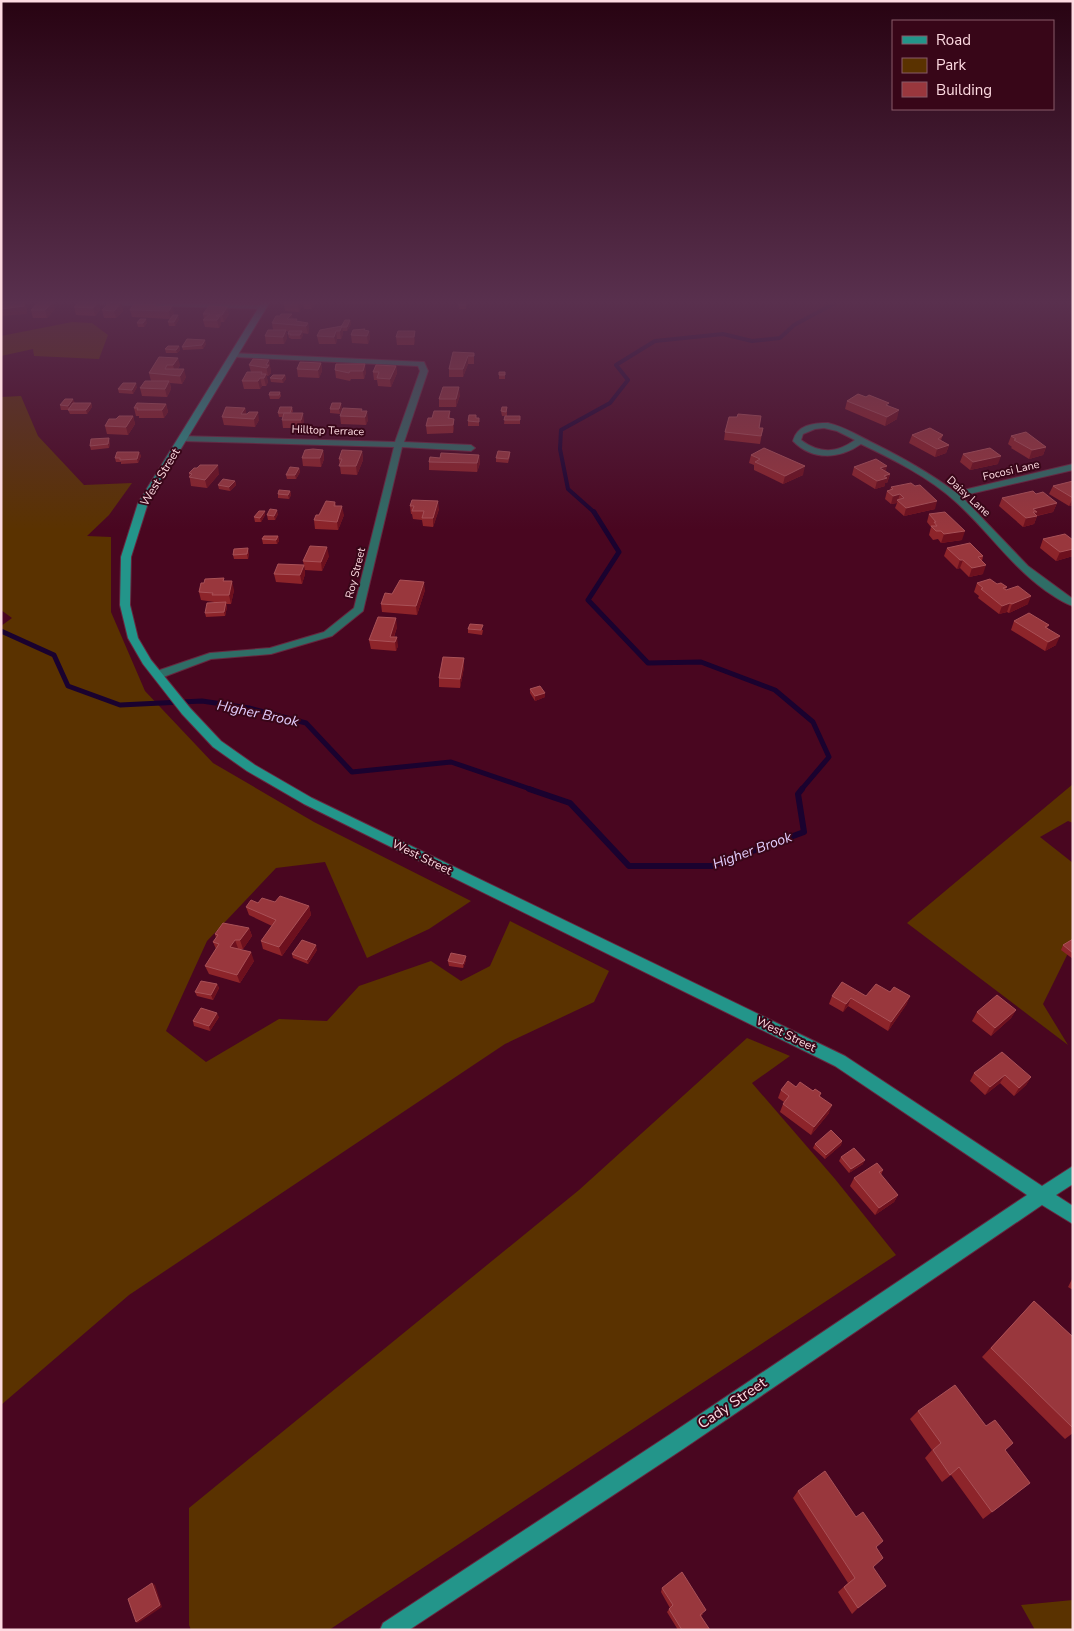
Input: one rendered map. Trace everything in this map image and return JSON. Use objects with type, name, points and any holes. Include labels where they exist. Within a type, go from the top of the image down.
[{"type":"main road","name":"West Street","points":[[221,378],[143,502],[126,557],[125,605],[133,638],[173,696],[217,744],[251,768],[308,801],[840,1061],[1073,1216]]},
{"type":"main road","name":"Cady Street","points":[[390,1630],[676,1442],[1073,1174]]},
{"type":"street","name":"Roy Street","points":[[158,675],[210,656],[271,651],[328,634],[359,609],[399,444],[422,378]]},
{"type":"street","name":"Daisy Lane","points":[[861,440],[850,449],[836,454],[820,455],[797,442],[799,433],[809,427],[826,426],[841,430],[881,449],[929,477],[954,495],[976,515],[998,542],[1021,565],[1054,592],[1073,604]]},
{"type":"street","name":"Hilltop Terrace","points":[[183,438],[471,448]]},
{"type":"street","name":"Focosi Lane","points":[[954,495],[1073,467]]},
{"type":"green space","points":[[21,396],[38,436],[84,485],[132,483],[109,515],[87,536],[111,537],[111,612],[145,691],[213,763],[314,822],[471,901],[429,929],[367,958],[325,862],[276,868],[207,941],[166,1031],[206,1062],[279,1019],[327,1021],[359,986],[431,961],[461,981],[490,966],[510,921],[609,971],[594,1002],[505,1044],[129,1295],[1,1405],[1,626],[12,618],[1,610],[1,397]]},
{"type":"green space","points":[[1073,784],[1073,823],[1068,821],[1040,837],[1073,863],[1073,943],[1043,1004],[1068,1045],[907,923]]},
{"type":"green space","points":[[747,1038],[790,1056],[752,1083],[835,1179],[896,1255],[329,1630],[191,1630],[189,1625],[189,1508],[579,1190]]},
{"type":"green space","points":[[1073,1600],[1073,1630],[1035,1630],[1021,1605]]},
{"type":"building","points":[[244,378],[260,378],[258,381],[242,381]]},
{"type":"building","points":[[145,381],[169,381],[165,389],[140,388]]},
{"type":"building","points":[[123,383],[136,383],[132,390],[118,389]]},
{"type":"building","points":[[443,387],[459,387],[456,399],[439,399]]},
{"type":"building","points":[[270,392],[280,392],[279,395],[269,395]]},
{"type":"building","points":[[858,394],[866,397],[869,395],[889,403],[886,405],[899,410],[887,417],[847,401]]},
{"type":"building","points":[[65,399],[73,399],[68,406],[60,405]]},
{"type":"building","points":[[73,403],[91,403],[86,410],[68,410]]},
{"type":"building","points":[[137,403],[166,404],[162,410],[137,410],[138,408],[134,408]]},
{"type":"building","points":[[332,403],[341,403],[339,409],[330,409]]},
{"type":"building","points":[[226,407],[245,408],[241,414],[258,412],[254,419],[222,417]]},
{"type":"building","points":[[280,407],[292,407],[290,413],[278,413]]},
{"type":"building","points":[[502,407],[507,407],[506,412],[501,411]]},
{"type":"building","points":[[343,408],[367,411],[365,417],[340,416]]},
{"type":"building","points":[[434,411],[450,411],[448,418],[454,419],[453,425],[426,426],[428,418],[432,418]]},
{"type":"building","points":[[284,413],[303,413],[301,420],[282,420]]},
{"type":"building","points":[[738,414],[761,416],[759,428],[763,428],[761,436],[725,432],[729,417],[737,417]]},
{"type":"building","points":[[469,415],[476,415],[476,418],[479,418],[479,422],[468,421]]},
{"type":"building","points":[[119,416],[133,416],[126,427],[105,426],[109,419],[116,419]]},
{"type":"building","points":[[505,416],[520,416],[520,420],[504,420]]},
{"type":"building","points":[[930,428],[943,435],[938,439],[949,445],[937,449],[912,435]]},
{"type":"building","points":[[1026,432],[1046,447],[1032,450],[1014,440],[1016,439],[1011,436]]},
{"type":"building","points":[[109,438],[108,444],[90,446],[91,439]]},
{"type":"building","points":[[764,448],[805,466],[785,476],[755,462],[760,459],[751,455]]},
{"type":"building","points":[[990,448],[1001,456],[973,462],[963,454]]},
{"type":"building","points":[[305,450],[323,450],[320,458],[302,458]]},
{"type":"building","points":[[342,450],[362,451],[356,466],[339,466],[342,459],[339,459]]},
{"type":"building","points":[[498,451],[510,452],[508,459],[496,458]]},
{"type":"building","points":[[117,452],[139,452],[137,459],[120,460],[120,458],[115,458]]},
{"type":"building","points":[[441,453],[479,455],[477,463],[429,462],[430,457],[440,458]]},
{"type":"building","points":[[876,459],[887,466],[880,468],[890,474],[884,476],[887,478],[877,481],[854,467]]},
{"type":"building","points":[[200,465],[218,465],[205,480],[189,477],[192,474],[189,473]]},
{"type":"building","points":[[290,467],[299,468],[295,475],[286,475]]},
{"type":"building","points":[[223,479],[235,481],[229,487],[218,485]]},
{"type":"building","points":[[1073,481],[1073,498],[1053,486]]},
{"type":"building","points":[[911,483],[915,486],[920,485],[937,501],[906,508],[897,500],[904,498],[900,494],[893,496],[887,491],[893,489],[891,487]]},
{"type":"building","points":[[279,490],[290,491],[288,495],[278,494]]},
{"type":"building","points":[[1033,491],[1036,494],[1043,492],[1057,503],[1033,509],[1037,512],[1033,512],[1037,516],[1026,518],[1002,498]]},
{"type":"building","points":[[412,500],[438,501],[433,518],[422,518],[424,511],[412,511],[414,506],[410,506]]},
{"type":"building","points":[[326,501],[335,502],[334,506],[342,506],[337,522],[314,520],[316,515],[319,515]]},
{"type":"building","points":[[270,509],[277,510],[274,516],[267,515]]},
{"type":"building","points":[[259,511],[265,511],[260,518],[254,517]]},
{"type":"building","points":[[945,512],[965,531],[944,534],[941,531],[936,531],[931,526],[937,526],[934,522],[936,522],[929,514]]},
{"type":"building","points":[[1065,534],[1073,540],[1073,549],[1060,552],[1043,539]]},
{"type":"building","points":[[264,536],[278,536],[276,540],[262,539]]},
{"type":"building","points":[[970,543],[983,556],[978,557],[986,565],[972,568],[947,548]]},
{"type":"building","points":[[310,546],[327,547],[321,562],[303,561]]},
{"type":"building","points":[[248,548],[247,554],[233,555],[234,549]]},
{"type":"building","points":[[278,564],[304,565],[300,575],[274,574]]},
{"type":"building","points":[[224,578],[223,581],[232,581],[229,595],[212,595],[213,593],[199,592],[201,583],[204,583],[205,579]]},
{"type":"building","points":[[990,579],[997,584],[1001,583],[1007,587],[1003,588],[1006,590],[1018,586],[1031,596],[1002,606],[981,589],[983,588],[977,583]]},
{"type":"building","points":[[400,580],[424,582],[416,606],[381,604],[385,593],[392,594]]},
{"type":"building","points":[[226,602],[224,612],[205,613],[207,603]]},
{"type":"building","points":[[1029,613],[1049,625],[1045,627],[1060,636],[1048,642],[1014,621]]},
{"type":"building","points":[[378,617],[396,618],[390,637],[397,637],[395,642],[369,640]]},
{"type":"building","points":[[470,624],[483,625],[481,630],[468,629]]},
{"type":"building","points":[[443,657],[464,658],[460,679],[439,678]]},
{"type":"building","points":[[540,686],[545,693],[535,696],[530,689]]},
{"type":"building","points":[[280,896],[309,906],[279,947],[261,941],[276,920],[246,907],[251,900],[258,903],[262,898],[275,902]]},
{"type":"building","points":[[223,923],[249,928],[240,940],[235,940],[230,947],[251,952],[237,975],[205,966],[219,944],[213,942],[218,935],[215,934]]},
{"type":"building","points":[[1073,939],[1073,953],[1063,945]]},
{"type":"building","points":[[302,940],[316,945],[307,960],[292,954]]},
{"type":"building","points":[[451,953],[466,956],[463,964],[448,961]]},
{"type":"building","points":[[201,981],[217,984],[211,995],[195,992]]},
{"type":"building","points":[[842,982],[866,996],[876,984],[890,992],[894,987],[910,996],[891,1022],[851,998],[846,1004],[832,996]]},
{"type":"building","points":[[997,995],[1016,1010],[995,1028],[977,1012]]},
{"type":"building","points":[[201,1008],[217,1013],[209,1026],[193,1021]]},
{"type":"building","points":[[1002,1052],[1031,1077],[1019,1088],[1005,1075],[990,1087],[974,1073]]},
{"type":"building","points":[[788,1081],[796,1087],[800,1082],[813,1091],[815,1089],[821,1093],[819,1096],[832,1105],[814,1127],[783,1104],[789,1096],[781,1090]]},
{"type":"building","points":[[831,1130],[842,1141],[826,1155],[815,1144]]},
{"type":"building","points":[[854,1148],[865,1160],[851,1169],[841,1157]]},
{"type":"building","points":[[877,1163],[883,1170],[879,1172],[898,1195],[879,1208],[854,1178]]},
{"type":"building","points":[[1034,1301],[1073,1337],[1073,1428],[991,1348]]},
{"type":"building","points":[[955,1385],[986,1426],[995,1420],[1013,1443],[1005,1450],[1030,1483],[992,1512],[959,1467],[950,1475],[933,1450],[941,1443],[918,1411]]},
{"type":"building","points":[[825,1471],[856,1517],[863,1512],[883,1541],[876,1547],[883,1558],[873,1567],[886,1586],[858,1608],[844,1587],[855,1578],[798,1491]]},
{"type":"building","points":[[682,1572],[706,1610],[700,1615],[710,1630],[682,1630],[669,1609],[673,1605],[662,1588]]},
{"type":"building","points":[[152,1583],[160,1605],[136,1622],[128,1599]]},
{"type":"waterway","name":"Higher Brook","points":[[594,512],[568,489],[560,449],[561,430],[610,403],[628,380],[626,378]]},
{"type":"waterway","name":"Higher Brook","points":[[594,512],[619,552],[588,600],[648,663],[701,662],[775,690],[813,722],[829,757],[801,790]]},
{"type":"waterway","name":"Higher Brook","points":[[1,631],[54,655],[68,686],[120,705],[202,701],[249,708],[306,723],[352,772],[451,762],[533,790]]},
{"type":"waterway","name":"Higher Brook","points":[[529,789],[570,803],[629,866],[712,866],[804,832],[798,794],[802,789]]}]
